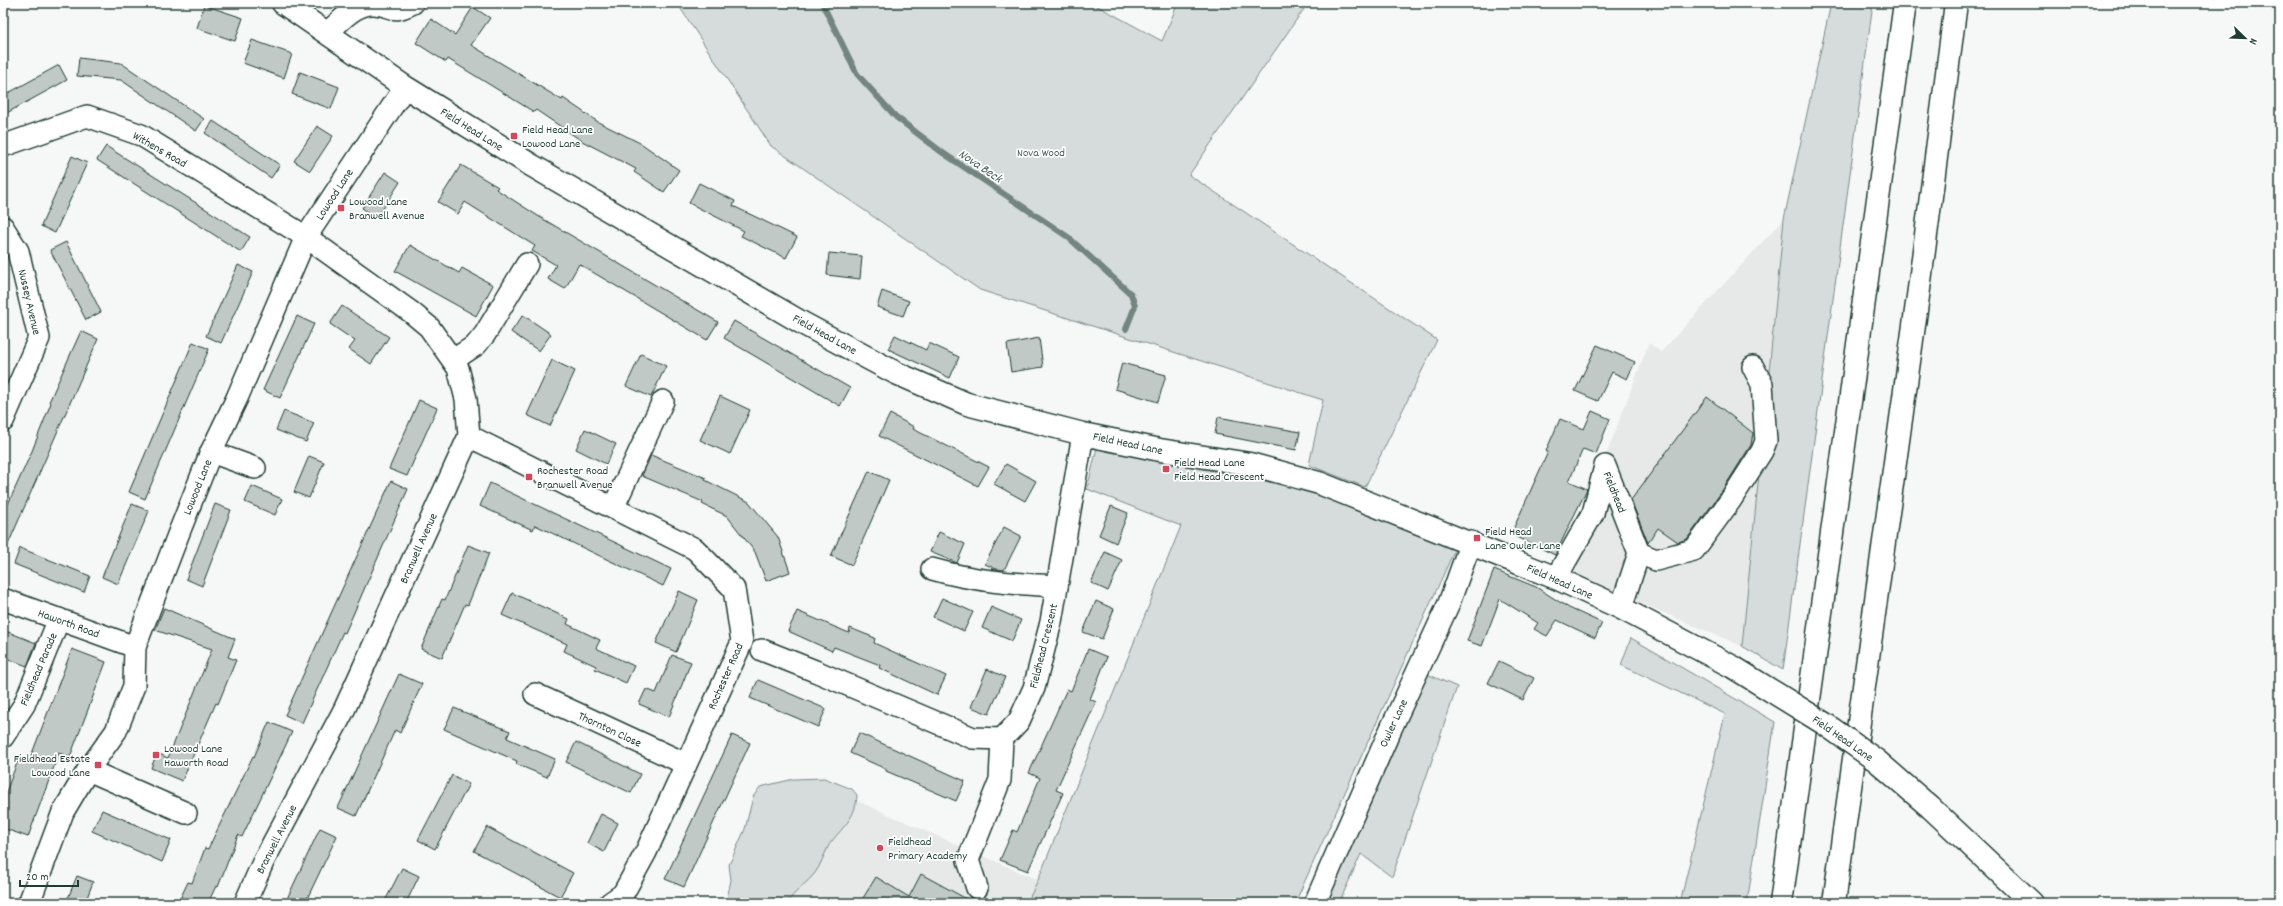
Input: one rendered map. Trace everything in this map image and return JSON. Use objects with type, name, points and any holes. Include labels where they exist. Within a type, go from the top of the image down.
[{"type":"main road","name":"Field Head Lane","points":[[283,3],[405,87],[537,169],[804,324],[896,373],[967,404],[1083,434],[1160,450],[1250,464],[1318,482],[1471,542],[1556,578],[1621,608],[1732,667],[1825,724],[1877,761],[1931,808],[2032,903]]},
{"type":"main road","points":[[1781,903],[1905,3]]},
{"type":"main road","points":[[1834,903],[1919,289],[1956,3]]},
{"type":"street","points":[[327,33],[357,7],[374,4],[392,10],[402,8],[413,3]]},
{"type":"street","name":"Lowood Lane","points":[[30,903],[63,812],[88,770],[116,731],[134,686],[135,647],[211,452],[237,398],[306,237],[405,87]]},
{"type":"street","name":"Withens Road","points":[[3,146],[87,116],[141,135],[306,237]]},
{"type":"street","name":"Nussey Avenue","points":[[3,227],[18,251],[39,338],[3,422]]},
{"type":"street","name":"Branwell Avenue","points":[[245,903],[264,860],[344,710],[469,436],[466,399],[458,368],[429,327],[411,312],[306,237]]},
{"type":"street","points":[[453,360],[476,345],[485,334],[527,264]]},
{"type":"street","points":[[1621,608],[1639,553],[1656,560],[1694,550],[1730,501],[1762,451],[1766,441],[1762,384],[1753,366]]},
{"type":"street","points":[[613,508],[664,401]]},
{"type":"street","name":"Fieldhead Crescent","points":[[1002,740],[1019,721],[1034,688],[1051,622],[1083,434]]},
{"type":"street","name":"Rochester Road","points":[[469,436],[695,549],[734,589],[742,642],[646,852],[623,894],[610,903]]},
{"type":"street","points":[[211,452],[254,468]]},
{"type":"street","name":"Fieldhead","points":[[1556,578],[1593,513],[1605,466],[1639,553]]},
{"type":"street","name":"Owler Lane","points":[[1315,903],[1388,735],[1449,603],[1471,542]]},
{"type":"street","points":[[932,569],[957,576],[1008,584],[1056,586]]},
{"type":"street","name":"Haworth Road","points":[[3,599],[135,647]]},
{"type":"street","name":"Fieldhead Parade","points":[[3,737],[24,705],[59,619]]},
{"type":"street","points":[[762,650],[816,671],[973,738],[1002,740],[1000,780],[968,860],[977,888]]},
{"type":"street","name":"Thornton Close","points":[[535,694],[686,764]]},
{"type":"street","points":[[88,770],[186,813]]},
{"type":"shaded area","points":[[1784,219],[1742,646],[1556,567],[1585,510],[1649,343],[1661,352]]},
{"type":"shaded area","name":"Fieldhead Primary Academy","points":[[830,789],[1038,880],[1027,903],[763,903]]},
{"type":"green space","name":"Nova Wood","points":[[677,3],[1092,3],[1162,41],[1178,3],[1308,3],[1189,175],[1437,340],[1365,487],[1309,465],[1323,400],[980,290],[771,146]]},
{"type":"green space","points":[[1831,3],[1873,3],[1783,670],[1742,646],[1784,219]]},
{"type":"green space","points":[[1097,448],[1311,490],[1455,549],[1295,903],[1027,903],[1038,880],[1181,526],[1087,489]]},
{"type":"green space","points":[[1631,638],[1775,722],[1747,903],[1680,903],[1725,714],[1621,665]]},
{"type":"green space","points":[[1427,674],[1457,687],[1392,877],[1361,854],[1339,903],[1327,903]]},
{"type":"green space","points":[[824,778],[852,789],[857,795],[851,817],[829,845],[815,873],[787,903],[726,903],[731,880],[729,865],[745,829],[753,797],[760,787],[794,779]]},
{"type":"building","points":[[204,5],[243,18],[235,41],[197,28]]},
{"type":"building","points":[[473,7],[490,18],[471,45],[562,100],[563,98],[598,122],[642,144],[679,170],[664,192],[634,172],[636,169],[582,141],[536,110],[534,112],[448,59],[446,62],[416,43],[431,19],[455,35]]},
{"type":"building","points":[[252,40],[292,54],[284,78],[243,63]]},
{"type":"building","points":[[79,58],[121,63],[204,119],[196,131],[121,80],[77,76]]},
{"type":"building","points":[[59,65],[67,80],[3,115],[3,96]]},
{"type":"building","points":[[300,72],[339,87],[331,109],[292,94]]},
{"type":"building","points":[[213,121],[280,165],[271,178],[205,133]]},
{"type":"building","points":[[317,126],[333,136],[310,171],[294,161]]},
{"type":"building","points":[[106,146],[250,237],[241,252],[97,160]]},
{"type":"building","points":[[72,156],[87,163],[55,233],[41,226]]},
{"type":"building","points":[[461,165],[498,187],[496,189],[538,216],[718,322],[707,340],[579,264],[565,289],[548,279],[556,265],[532,251],[535,246],[465,202],[458,214],[438,202]]},
{"type":"building","points":[[385,172],[400,182],[377,218],[362,208]]},
{"type":"building","points":[[699,183],[735,201],[733,206],[797,237],[786,258],[741,236],[744,231],[689,203]]},
{"type":"building","points":[[66,242],[101,312],[86,320],[50,250]]},
{"type":"building","points":[[410,245],[459,273],[462,268],[493,285],[476,316],[395,271]]},
{"type":"building","points":[[829,253],[862,256],[860,279],[827,275]]},
{"type":"building","points":[[238,265],[253,272],[221,343],[206,336]]},
{"type":"building","points":[[882,291],[909,301],[903,316],[877,307]]},
{"type":"building","points":[[342,306],[389,337],[371,364],[349,349],[355,341],[330,324]]},
{"type":"building","points":[[523,315],[551,334],[539,351],[511,332]]},
{"type":"building","points":[[297,316],[314,324],[280,398],[263,390]]},
{"type":"building","points":[[734,321],[850,388],[840,406],[724,338]]},
{"type":"building","points":[[81,331],[98,339],[3,556],[3,515],[32,451],[51,403],[49,402]]},
{"type":"building","points":[[895,335],[926,350],[929,343],[959,357],[950,378],[888,349]]},
{"type":"building","points":[[1039,338],[1043,367],[1011,372],[1007,344]]},
{"type":"building","points":[[193,342],[209,349],[145,499],[129,492]]},
{"type":"building","points":[[1597,345],[1635,362],[1627,379],[1612,372],[1598,401],[1575,391]]},
{"type":"building","points":[[641,354],[666,366],[651,397],[626,386]]},
{"type":"building","points":[[552,360],[575,371],[550,426],[527,415]]},
{"type":"building","points":[[1122,363],[1166,375],[1158,402],[1115,389]]},
{"type":"building","points":[[720,396],[750,410],[730,454],[700,440]]},
{"type":"building","points":[[1707,397],[1753,433],[1751,445],[1720,494],[1687,539],[1678,542],[1658,528],[1648,543],[1631,500]]},
{"type":"building","points":[[419,400],[437,408],[407,476],[389,469]]},
{"type":"building","points":[[284,411],[314,423],[306,442],[276,430]]},
{"type":"building","points":[[1592,411],[1610,419],[1596,454],[1583,449],[1569,481],[1587,489],[1555,555],[1511,534],[1548,452],[1546,451],[1560,419],[1584,429]]},
{"type":"building","points":[[890,414],[914,427],[913,429],[989,467],[978,486],[879,436]]},
{"type":"building","points":[[1218,417],[1300,432],[1296,450],[1215,434]]},
{"type":"building","points":[[585,429],[616,444],[606,464],[576,449]]},
{"type":"building","points":[[651,455],[706,478],[705,480],[749,502],[778,537],[790,572],[766,581],[755,552],[727,516],[702,504],[703,502],[642,476]]},
{"type":"building","points":[[309,456],[324,462],[309,498],[294,492]]},
{"type":"building","points":[[1006,464],[1036,481],[1025,501],[994,484]]},
{"type":"building","points":[[869,471],[889,480],[852,565],[831,556]]},
{"type":"building","points":[[391,481],[408,489],[345,633],[343,632],[302,723],[285,715]]},
{"type":"building","points":[[490,483],[671,569],[663,586],[535,525],[533,530],[480,506]]},
{"type":"building","points":[[252,486],[282,499],[275,515],[245,502]]},
{"type":"building","points":[[132,504],[149,511],[118,584],[102,577]]},
{"type":"building","points":[[215,504],[231,510],[202,586],[186,579]]},
{"type":"building","points":[[1111,506],[1128,513],[1116,543],[1099,535]]},
{"type":"building","points":[[1004,527],[1021,536],[1004,570],[996,569],[985,564]]},
{"type":"building","points":[[939,532],[965,544],[957,563],[930,552]]},
{"type":"building","points":[[468,545],[489,553],[468,605],[465,604],[442,658],[421,649],[442,599],[445,600]]},
{"type":"building","points":[[20,548],[90,576],[84,592],[14,564]]},
{"type":"building","points":[[1105,552],[1122,560],[1108,591],[1091,583]]},
{"type":"building","points":[[1494,570],[1536,587],[1569,608],[1602,623],[1595,638],[1557,620],[1547,636],[1534,629],[1538,623],[1500,599],[1482,646],[1467,641]]},
{"type":"building","points":[[679,591],[698,600],[676,652],[656,643]]},
{"type":"building","points":[[512,593],[569,619],[567,624],[600,640],[596,648],[634,666],[626,683],[595,669],[596,666],[564,651],[567,644],[502,615]]},
{"type":"building","points":[[942,598],[973,612],[964,631],[933,617]]},
{"type":"building","points":[[1096,601],[1114,609],[1102,639],[1083,632]]},
{"type":"building","points":[[991,607],[1021,620],[1012,641],[982,628]]},
{"type":"building","points":[[164,608],[235,639],[228,657],[236,660],[218,704],[216,703],[182,781],[151,768],[157,753],[168,758],[212,649],[155,630]]},
{"type":"building","points":[[797,611],[849,633],[850,628],[875,638],[874,643],[946,676],[937,695],[879,668],[880,665],[834,647],[832,651],[788,631]]},
{"type":"building","points":[[3,630],[36,643],[27,666],[3,657]]},
{"type":"building","points":[[72,649],[106,662],[70,757],[59,753],[28,837],[3,828],[3,800],[18,760],[28,764]]},
{"type":"building","points":[[1088,649],[1107,657],[1090,699],[1096,702],[1056,790],[1063,793],[1028,871],[1000,860],[1013,830],[1017,832],[1040,778],[1029,773],[1067,689],[1071,691]]},
{"type":"building","points":[[672,655],[691,662],[669,717],[639,704],[646,689],[656,693]]},
{"type":"building","points":[[1499,661],[1534,678],[1523,700],[1488,683]]},
{"type":"building","points":[[987,669],[1005,677],[989,714],[971,707]]},
{"type":"building","points":[[399,674],[422,684],[400,733],[395,730],[356,816],[338,808]]},
{"type":"building","points":[[758,680],[826,709],[818,727],[750,698]]},
{"type":"building","points":[[454,708],[510,731],[507,738],[555,759],[547,777],[516,764],[517,761],[444,729]]},
{"type":"building","points":[[269,722],[292,732],[242,837],[238,835],[218,887],[216,886],[208,903],[178,903],[188,882],[192,883],[205,848],[208,849],[253,756],[254,757]]},
{"type":"building","points":[[859,733],[965,781],[956,801],[886,771],[886,769],[850,753]]},
{"type":"building","points":[[732,735],[750,743],[684,887],[665,879]]},
{"type":"building","points":[[576,742],[640,774],[631,793],[566,762]]},
{"type":"building","points":[[452,775],[469,784],[435,849],[418,840]]},
{"type":"building","points":[[102,810],[171,840],[162,862],[92,831]]},
{"type":"building","points":[[601,814],[618,823],[604,852],[587,843]]},
{"type":"building","points":[[487,827],[573,873],[560,897],[474,851]]},
{"type":"building","points":[[320,828],[337,836],[305,903],[285,903]]},
{"type":"building","points":[[402,868],[419,876],[406,903],[384,903]]},
{"type":"building","points":[[921,874],[974,903],[860,903],[876,877],[909,897]]},
{"type":"building","points":[[77,876],[93,882],[85,903],[66,903]]},
{"type":"waterway","name":"Nova Beck","points":[[822,3],[857,74],[896,117],[943,153],[1068,237],[1131,294],[1135,306],[1126,329]]},
{"type":"place","name":"Field Head Lane Lowood Lane","points":[[514,136]]},
{"type":"place","name":"Lowood Lane Branwell Avenue","points":[[341,208]]},
{"type":"place","name":"Field Head Lane Field Head Crescent","points":[[1166,469]]},
{"type":"place","name":"Rochester Road Branwell Avenue","points":[[529,477]]},
{"type":"place","name":"Field Head Lane Owler Lane","points":[[1477,538]]},
{"type":"place","name":"Lowood Lane Haworth Road","points":[[156,755]]},
{"type":"place","name":"Fieldhead Estate Lowood Lane","points":[[98,765]]},
{"type":"place","name":"Fieldhead Primary Academy","points":[[880,848]]}]
